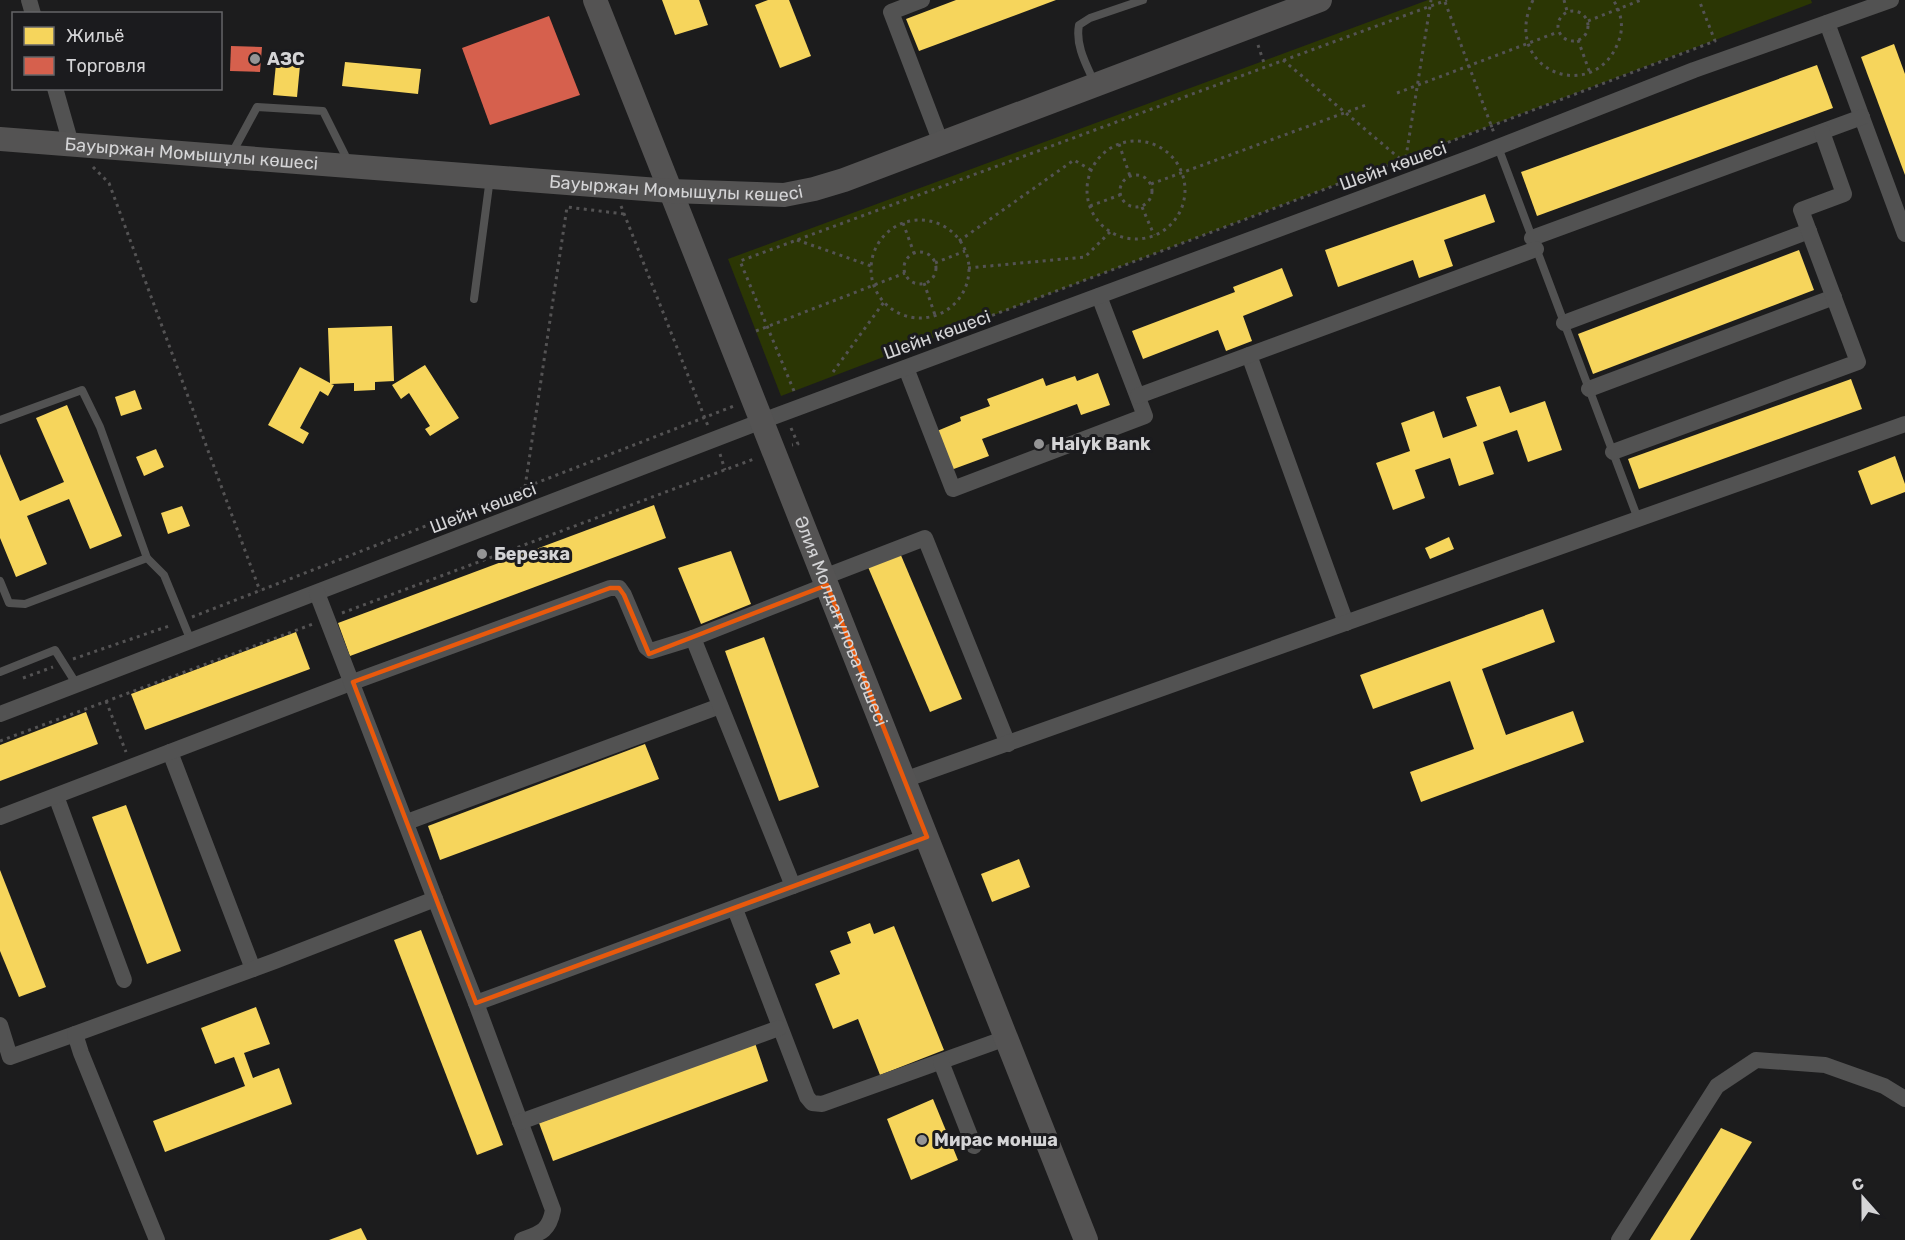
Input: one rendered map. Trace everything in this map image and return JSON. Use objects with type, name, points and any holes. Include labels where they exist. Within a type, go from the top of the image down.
[{"type":"street","name":"Әлия Молдағұлова көшесі","points":[[595,0],[753,399],[773,417],[774,451],[1086,1240]]},
{"type":"street","points":[[922,0],[891,12],[941,143]]},
{"type":"street","name":"Бауыржан Момышұлы көшесі","points":[[0,139],[671,191],[783,195],[844,180],[1320,0]]},
{"type":"street","name":"Шейн көшесі","points":[[0,714],[773,417],[1498,147],[1694,70],[1891,0]]},
{"type":"street","points":[[1827,23],[1905,234]]},
{"type":"street","points":[[56,90],[72,144]]},
{"type":"street","points":[[1138,396],[1862,117]]},
{"type":"street","points":[[1612,452],[1858,362],[1802,210],[1844,194],[1822,132]]},
{"type":"street","points":[[1564,323],[1809,231]]},
{"type":"street","points":[[906,368],[953,489],[1145,416],[1099,296]]},
{"type":"street","points":[[1589,389],[1834,297]]},
{"type":"street","points":[[1249,355],[1346,623]]},
{"type":"street","points":[[904,780],[1905,424]]},
{"type":"street","points":[[0,817],[352,682],[610,588],[619,588],[624,595],[646,647],[651,651],[693,638],[925,538],[1008,744]]},
{"type":"street","points":[[317,593],[476,1003],[553,1210],[550,1224],[539,1233],[522,1240]]},
{"type":"street","points":[[693,638],[793,886]]},
{"type":"street","points":[[406,822],[720,705]]},
{"type":"street","points":[[170,752],[254,969]]},
{"type":"street","points":[[56,796],[124,980]]},
{"type":"street","points":[[476,1003],[927,837]]},
{"type":"street","points":[[0,1025],[5,1059],[254,969],[435,899]]},
{"type":"street","points":[[735,909],[779,1028],[807,1097],[812,1103],[822,1104],[1006,1038]]},
{"type":"street","points":[[520,1122],[779,1028]]},
{"type":"street","points":[[75,1034],[157,1240]]},
{"type":"street","points":[[1620,1240],[1717,1086],[1755,1060],[1825,1065],[1884,1086],[1905,1099]]},
{"type":"street","points":[[941,1062],[974,1146]]},
{"type":"lane","points":[[1095,85],[1079,44],[1077,35],[1079,25],[1090,18],[1143,0]]},
{"type":"lane","points":[[230,157],[257,107],[323,111],[350,166]]},
{"type":"lane","points":[[1498,147],[1638,519]]},
{"type":"lane","points":[[474,299],[490,177]]},
{"type":"lane","points":[[0,420],[82,390],[100,427],[147,558],[164,575],[191,641]]},
{"type":"lane","points":[[0,581],[9,603],[25,604],[147,558]]},
{"type":"lane","points":[[0,672],[55,650],[77,685]]},
{"type":"path","points":[[1283,60],[1405,163],[1431,0]]},
{"type":"path","points":[[804,387],[793,391],[740,261],[1445,0],[1492,125],[1498,147]]},
{"type":"path","points":[[1533,0],[1526,14],[1524,29],[1527,44],[1535,58],[1546,68],[1560,74],[1576,76],[1590,73],[1605,64],[1616,51],[1621,35],[1621,18],[1613,0]]},
{"type":"path","points":[[1564,0],[1568,11]]},
{"type":"path","points":[[1588,21],[1641,0]]},
{"type":"path","points":[[1406,157],[1714,40],[1699,0]]},
{"type":"path","points":[[1568,11],[1581,13],[1588,21],[1585,36],[1578,40],[1565,40],[1558,32],[1560,17],[1568,11]]},
{"type":"path","points":[[1396,93],[1558,32]]},
{"type":"path","points":[[1578,40],[1590,73]]},
{"type":"path","points":[[1151,184],[1366,105]]},
{"type":"path","points":[[1135,141],[1151,144],[1165,151],[1177,162],[1181,172],[1184,177],[1185,193],[1182,209],[1173,223],[1160,233],[1145,238],[1129,239],[1110,232],[1101,224],[1090,206],[1088,180],[1094,165],[1105,153],[1119,144],[1135,141]]},
{"type":"path","points":[[72,144],[109,183],[260,591]]},
{"type":"path","points":[[1119,144],[1130,176]]},
{"type":"path","points":[[959,241],[1074,160],[1092,171]]},
{"type":"path","points":[[935,337],[1401,160]]},
{"type":"path","points":[[1141,175],[1151,184],[1153,192],[1151,197],[1142,206],[1128,206],[1120,195],[1122,182],[1130,176],[1141,175]]},
{"type":"path","points":[[1090,206],[1120,195]]},
{"type":"path","points":[[1142,206],[1154,235]]},
{"type":"path","points":[[525,487],[567,207],[624,214],[725,470]]},
{"type":"path","points":[[922,220],[938,223],[952,232],[959,241],[965,251],[968,277],[963,293],[952,306],[935,315],[922,318],[907,316],[892,309],[884,302],[874,285],[871,266],[873,254],[880,240],[891,229],[903,223],[922,220]]},
{"type":"path","points":[[903,223],[914,254]]},
{"type":"path","points":[[968,268],[1085,257],[1110,232]]},
{"type":"path","points":[[797,240],[871,266]]},
{"type":"path","points":[[934,263],[965,251]]},
{"type":"path","points":[[919,252],[929,255],[934,263],[936,268],[932,277],[924,283],[914,283],[905,273],[906,260],[919,252]]},
{"type":"path","points":[[756,331],[905,273]]},
{"type":"path","points":[[924,283],[935,315]]},
{"type":"path","points":[[825,379],[835,374],[884,302]]},
{"type":"path","points":[[21,679],[183,621],[753,399]]},
{"type":"path","points":[[0,741],[774,451],[798,444],[773,417]]},
{"type":"path","points":[[106,701],[132,766]]},
{"type":"highlighted area","points":[[827,585],[927,837],[476,1003],[353,682],[610,588],[619,588],[624,595],[649,654]]},
{"type":"green space","points":[[1428,0],[1811,0],[1812,3],[781,396],[728,259]]},
{"type":"building: Жильё","points":[[662,0],[699,0],[708,25],[675,35]]},
{"type":"building: Жильё","points":[[768,0],[789,0],[811,56],[780,68],[755,5]]},
{"type":"building: Жильё","points":[[956,0],[1056,0],[919,51],[906,19]]},
{"type":"building: Жильё","points":[[1894,44],[1905,74],[1905,175],[1861,57]]},
{"type":"building: Жильё","points":[[277,53],[301,55],[297,97],[273,95]]},
{"type":"building: Жильё","points":[[345,62],[421,69],[418,94],[342,86]]},
{"type":"building: Жильё","points":[[1817,65],[1833,108],[1537,216],[1521,172]]},
{"type":"building: Жильё","points":[[1485,194],[1495,222],[1444,240],[1453,266],[1419,278],[1413,260],[1338,287],[1325,250]]},
{"type":"building: Жильё","points":[[1799,250],[1814,290],[1593,374],[1578,334]]},
{"type":"building: Жильё","points":[[1282,268],[1293,296],[1243,316],[1252,341],[1226,351],[1218,330],[1143,359],[1132,331],[1235,292],[1233,287]]},
{"type":"building: Жильё","points":[[392,326],[394,381],[375,382],[375,390],[354,391],[354,383],[331,384],[334,385],[328,396],[320,391],[300,428],[309,433],[303,444],[268,425],[300,367],[330,383],[328,328]]},
{"type":"building: Жильё","points":[[425,365],[459,418],[430,436],[425,429],[430,426],[409,393],[401,399],[392,385]]},
{"type":"building: Жильё","points":[[1098,373],[1110,405],[1081,415],[1077,404],[982,439],[989,456],[951,470],[937,431],[961,421],[960,417],[990,406],[987,399],[1043,378],[1046,386],[1075,376],[1077,381]]},
{"type":"building: Жильё","points":[[1851,379],[1862,409],[1639,489],[1628,459]]},
{"type":"building: Жильё","points":[[1500,386],[1510,413],[1545,401],[1562,450],[1528,462],[1517,430],[1483,442],[1494,474],[1459,486],[1450,458],[1415,470],[1425,498],[1393,510],[1376,463],[1410,451],[1401,423],[1434,411],[1443,438],[1477,426],[1466,397]]},
{"type":"building: Жильё","points":[[135,390],[142,409],[121,416],[115,397]]},
{"type":"building: Жильё","points":[[67,405],[122,536],[90,549],[69,499],[27,516],[47,564],[16,577],[0,538],[0,454],[20,501],[64,482],[36,418]]},
{"type":"building: Жильё","points":[[156,449],[164,467],[144,476],[136,457]]},
{"type":"building: Жильё","points":[[1895,456],[1905,484],[1905,492],[1871,505],[1858,471]]},
{"type":"building: Жильё","points":[[654,505],[666,538],[350,656],[338,623]]},
{"type":"building: Жильё","points":[[182,506],[190,526],[168,534],[161,513]]},
{"type":"building: Жильё","points":[[1449,537],[1454,549],[1430,559],[1425,548]]},
{"type":"building: Жильё","points":[[731,551],[751,604],[701,624],[678,568]]},
{"type":"building: Жильё","points":[[900,553],[962,699],[930,712],[868,567]]},
{"type":"building: Жильё","points":[[1543,609],[1555,642],[1482,669],[1506,735],[1573,711],[1584,742],[1421,802],[1410,772],[1474,749],[1450,681],[1373,709],[1360,675]]},
{"type":"building: Жильё","points":[[296,632],[310,669],[145,730],[131,694]]},
{"type":"building: Жильё","points":[[764,637],[819,787],[779,801],[725,651]]},
{"type":"building: Жильё","points":[[86,712],[98,744],[0,781],[0,745]]},
{"type":"building: Жильё","points":[[645,744],[659,779],[440,860],[428,826]]},
{"type":"building: Жильё","points":[[126,805],[181,951],[147,964],[92,817]]},
{"type":"building: Жильё","points":[[1019,859],[1030,887],[992,902],[981,874]]},
{"type":"building: Жильё","points":[[0,870],[46,987],[19,997],[0,951]]},
{"type":"building: Жильё","points":[[870,923],[874,934],[894,926],[944,1050],[880,1075],[858,1019],[833,1029],[815,984],[840,974],[830,951],[851,943],[847,932]]},
{"type":"building: Жильё","points":[[421,930],[503,1145],[477,1155],[394,940]]},
{"type":"building: Жильё","points":[[256,1007],[270,1044],[244,1053],[253,1078],[279,1068],[292,1104],[165,1152],[153,1121],[245,1086],[234,1057],[215,1064],[201,1028]]},
{"type":"building: Жильё","points":[[755,1043],[768,1081],[553,1161],[539,1123]]},
{"type":"building: Жильё","name":"Мирас монша","points":[[933,1099],[958,1160],[911,1180],[887,1119]]},
{"type":"building: Жильё","points":[[1721,1128],[1752,1142],[1690,1240],[1650,1240]]},
{"type":"building: Жильё","points":[[361,1228],[367,1240],[329,1240]]},
{"type":"building: Торговля","points":[[549,16],[580,95],[490,125],[462,48]]},
{"type":"building: Торговля","points":[[231,46],[262,47],[260,72],[230,71]]},
{"type":"place","name":"АЗС","points":[[255,59]]},
{"type":"place","name":"Halyk Bank","points":[[1039,444]]},
{"type":"place","name":"Березка","points":[[482,554]]},
{"type":"place","name":"Мирас монша","points":[[922,1140]]}]
